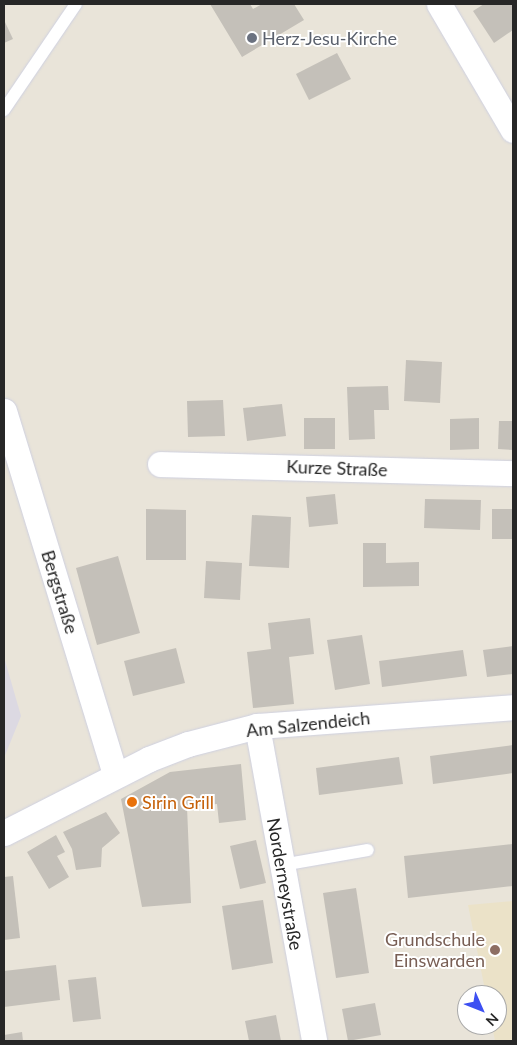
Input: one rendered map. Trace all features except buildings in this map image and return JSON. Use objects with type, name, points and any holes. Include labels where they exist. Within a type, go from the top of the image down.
[{"type":"street","points":[[439,4],[513,130]]},
{"type":"street","name":"Bergstraße","points":[[4,411],[115,774]]},
{"type":"street","name":"Kurze Straße","points":[[160,464],[513,473]]},
{"type":"street","name":"Am Salzendeich","points":[[4,833],[115,774],[188,744],[257,726],[513,707]]},
{"type":"street","name":"Norderneystraße","points":[[257,726],[314,1041]]},
{"type":"lane","points":[[4,110],[76,4]]},
{"type":"lane","points":[[282,865],[368,850]]},
{"type":"shaded area","points":[[4,657],[21,716],[4,758]]},
{"type":"shaded area","name":"Grundschule Einswarden","points":[[513,901],[513,1041],[495,1041],[494,1035],[507,1035],[507,985],[484,985],[468,905]]},
{"type":"place","name":"Herz-Jesu-Kirche","points":[[252,38]]},
{"type":"place","name":"Sirin Grill","points":[[132,802]]},
{"type":"place","name":"Grundschule Einswarden","points":[[495,950]]}]
